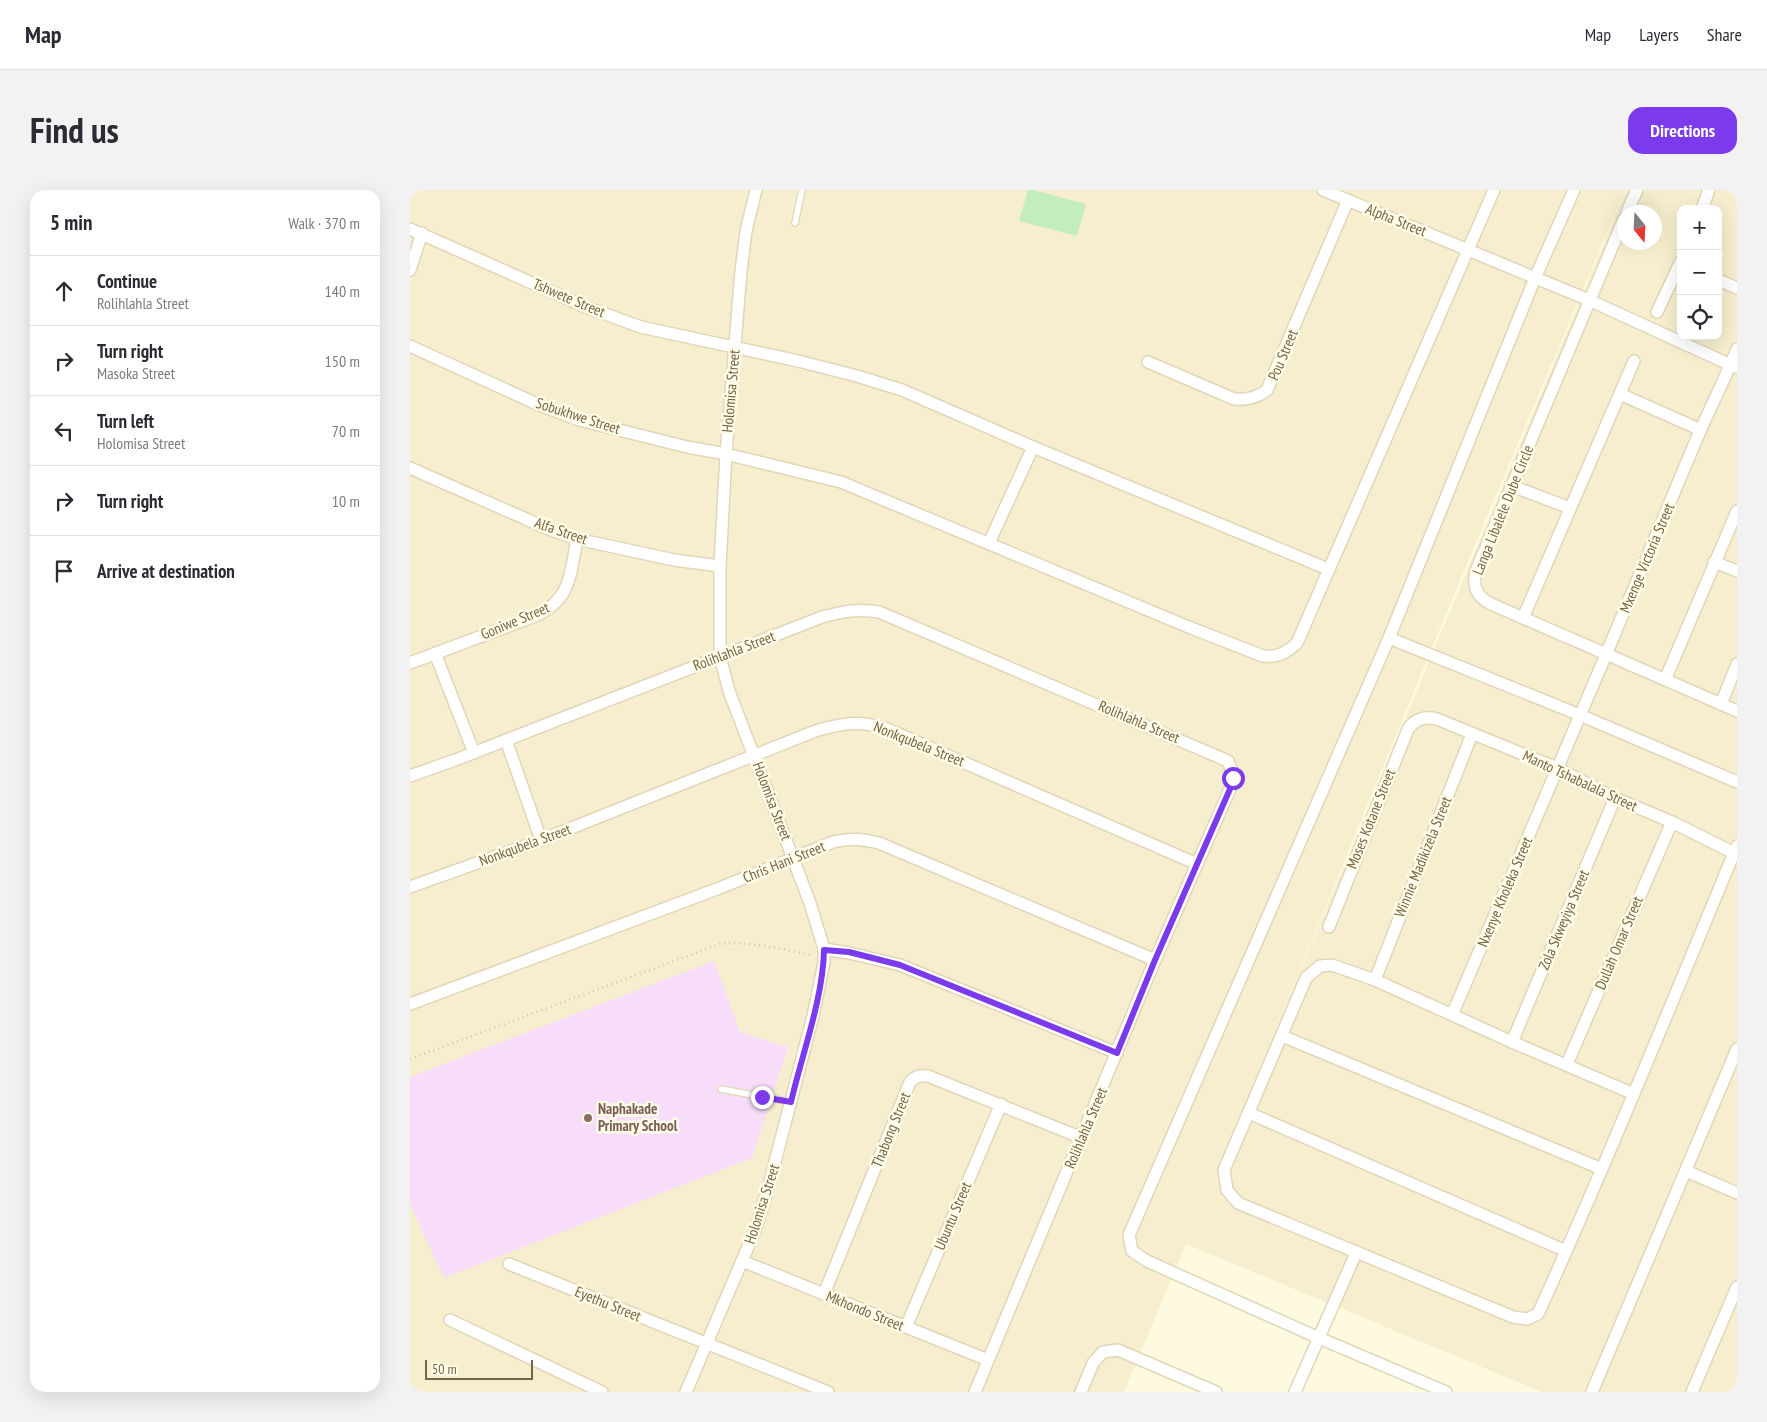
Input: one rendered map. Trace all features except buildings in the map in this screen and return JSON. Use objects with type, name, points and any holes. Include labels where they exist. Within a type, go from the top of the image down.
[{"type":"street","name":"Holomisa Street","points":[[686,1392],[756,1228],[813,1016],[824,954],[810,903],[729,691],[720,656],[720,566],[726,454],[744,247],[756,190]]},
{"type":"street","name":"Alpha Street","points":[[1323,190],[1590,300],[1734,366]]},
{"type":"street","name":"Sobukhwe Street","points":[[410,346],[558,413],[687,447],[726,454],[841,482],[1191,628],[1269,657],[1282,654],[1297,643],[1494,190]]},
{"type":"street","points":[[1446,1392],[1319,1338],[1147,1261],[1132,1251],[1129,1235],[1389,638],[1535,278],[1574,190]]},
{"type":"street","points":[[1630,205],[1637,190]]},
{"type":"street","points":[[1703,205],[1709,190]]},
{"type":"street","name":"Pou Street","points":[[1148,362],[1234,399],[1242,400],[1255,397],[1267,390],[1348,200]]},
{"type":"street","name":"Tshwete Street","points":[[410,228],[599,312],[641,326],[798,361],[894,386],[1034,447],[1328,570]]},
{"type":"street","points":[[410,270],[422,234]]},
{"type":"street","name":"Langa Libalele Dube Circle","points":[[1617,235],[1476,571],[1474,584],[1477,592],[1486,601],[1737,711]]},
{"type":"street","points":[[1657,312],[1677,269]]},
{"type":"street","points":[[1722,282],[1737,288]]},
{"type":"street","name":"Mxenge Victoria Street","points":[[1557,768],[1701,430],[1734,366],[1737,348]]},
{"type":"street","points":[[1523,618],[1634,361]]},
{"type":"street","points":[[1620,394],[1701,430]]},
{"type":"street","points":[[989,543],[1034,447]]},
{"type":"street","name":"Alfa Street","points":[[410,468],[551,530],[577,539],[674,560],[720,566]]},
{"type":"street","points":[[1512,486],[1570,508]]},
{"type":"street","points":[[1665,680],[1737,511]]},
{"type":"street","name":"Goniwe Street","points":[[410,663],[535,616],[553,606],[560,600],[569,581],[577,539]]},
{"type":"street","points":[[1714,562],[1737,571]]},
{"type":"street","name":"Rolihlahla Street","points":[[410,776],[833,614],[860,610],[879,612],[1224,758],[1231,764],[1233,770],[1231,784],[1155,960],[975,1392]]},
{"type":"street","points":[[1389,638],[1580,715],[1737,782]]},
{"type":"street","points":[[435,654],[474,753]]},
{"type":"street","points":[[1721,704],[1737,664]]},
{"type":"street","name":"Manto Tshabalala Street","points":[[1422,718],[1437,719],[1557,768],[1615,798],[1736,850]]},
{"type":"street","name":"Moses Kotane Street","points":[[1328,927],[1408,729],[1414,722],[1422,718]]},
{"type":"street","name":"Nonkqubela Street","points":[[410,887],[541,840],[818,730],[852,723],[873,725],[1197,864]]},
{"type":"street","name":"Winnie Madikizela Street","points":[[1374,980],[1472,734]]},
{"type":"street","points":[[506,740],[541,840]]},
{"type":"street","name":"Nxenye Kholeka Street","points":[[1452,1015],[1557,768]]},
{"type":"street","name":"Zola Skweyiya Street","points":[[1512,1042],[1615,798]]},
{"type":"street","name":"Dullah Omar Street","points":[[1567,1064],[1672,822]]},
{"type":"street","name":"Chris Hani Street","points":[[410,1004],[793,859],[833,842],[848,838],[879,843],[1155,960]]},
{"type":"street","points":[[1634,1094],[1374,980],[1332,965],[1320,966],[1306,978],[1224,1170],[1227,1190],[1238,1202],[1356,1253],[1513,1317],[1527,1319],[1538,1314],[1602,1169],[1634,1094],[1736,850]]},
{"type":"street","points":[[824,954],[849,952],[900,965],[1117,1053]]},
{"type":"street","points":[[1282,1036],[1602,1169]]},
{"type":"street","points":[[1592,1392],[1737,1049]]},
{"type":"street","name":"Thabong Street","points":[[824,1294],[912,1079],[919,1076],[928,1076],[1082,1138]]},
{"type":"street","name":"Ubuntu Street","points":[[906,1327],[1001,1104]]},
{"type":"street","points":[[1249,1112],[1566,1251]]},
{"type":"street","points":[[1686,1171],[1737,1192]]},
{"type":"street","points":[[1295,1392],[1356,1253]]},
{"type":"street","name":"Mkhondo Street","points":[[742,1261],[988,1360]]},
{"type":"street","name":"Eyethu Street","points":[[509,1264],[708,1344]]},
{"type":"street","points":[[1692,1392],[1737,1287]]},
{"type":"street","points":[[450,1320],[602,1392]]},
{"type":"street","points":[[708,1344],[828,1392]]},
{"type":"street","points":[[1081,1392],[1093,1363],[1103,1352],[1118,1350],[1216,1392]]},
{"type":"lane","points":[[795,223],[802,190]]},
{"type":"lane","points":[[721,1089],[791,1102]]},
{"type":"path","points":[[410,1059],[720,944],[734,942],[824,954]]},
{"type":"shaded area","points":[[410,190],[1625,190],[1617,205],[1617,209],[1440,628],[1256,1076],[1617,212],[1617,250],[1662,250],[1662,205],[1620,205],[1626,190],[1737,190],[1737,1385],[1734,1392],[1542,1392],[1186,1244],[1124,1392],[410,1392]]},
{"type":"shaded area","name":"Naphakade Primary School","points":[[714,961],[740,1032],[788,1047],[752,1158],[444,1278],[410,1204],[410,1077]]},
{"type":"green space","points":[[1028,190],[1086,204],[1077,236],[1019,221]]},
{"type":"place","name":"Naphakade Primary School","points":[[588,1118]]},
{"type":"route","points":[[762,1097],[791,1102],[813,1016],[824,964],[824,950],[849,952],[900,965],[1117,1053],[1155,960],[1230,789],[1233,778]]}]
